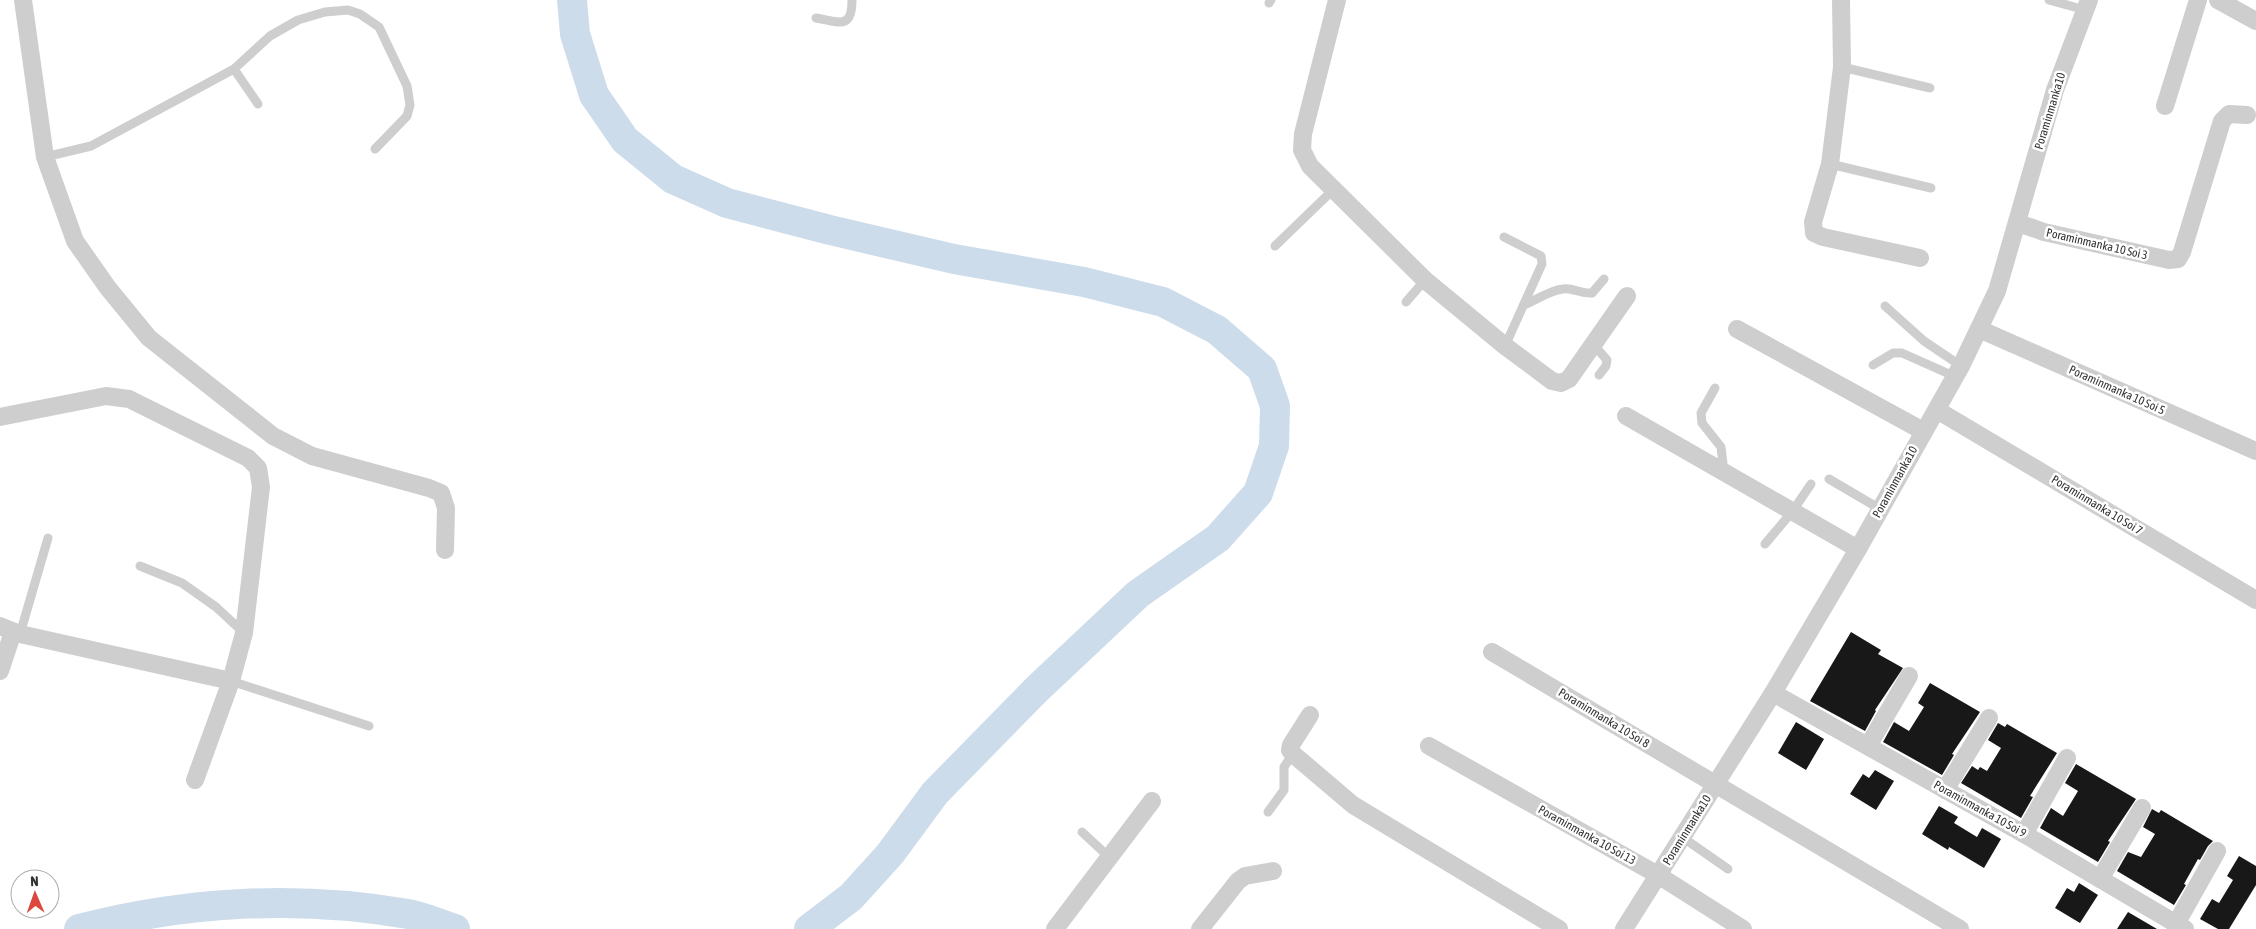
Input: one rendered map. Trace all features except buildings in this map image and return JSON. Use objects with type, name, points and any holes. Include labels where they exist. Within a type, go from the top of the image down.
[{"type":"street","points":[[23,0],[45,157],[75,241],[108,288],[149,338],[273,436],[312,456],[429,488],[441,494],[446,508],[445,550]]},
{"type":"street","points":[[1337,0],[1303,134],[1302,150],[1310,166],[1425,280],[1505,346],[1552,381],[1561,383],[1569,378],[1627,296]]},
{"type":"street","points":[[1841,0],[1842,67],[1830,164],[1813,222],[1814,233],[1822,238],[1920,258]]},
{"type":"street","points":[[2165,106],[2198,0]]},
{"type":"street","points":[[2218,0],[2256,21]]},
{"type":"street","name":"Poraminmanka10","points":[[1624,929],[1773,693],[1858,550],[1923,431],[1959,371],[1997,291],[2018,224],[2055,90],[2087,5]]},
{"type":"street","name":"Poraminmanka 10 Soi 3","points":[[2018,224],[2044,232],[2160,258],[2178,260],[2222,121],[2229,114],[2248,115]]},
{"type":"street","points":[[1737,329],[1923,431]]},
{"type":"street","name":"Poraminmanka 10 Soi 5","points":[[1979,329],[2256,451]]},
{"type":"street","points":[[0,417],[106,396],[129,398],[248,458],[258,468],[261,487],[244,633],[232,681],[195,780]]},
{"type":"street","name":"Poraminmanka 10 Soi 7","points":[[1937,410],[2256,600]]},
{"type":"street","points":[[1626,416],[1858,550]]},
{"type":"street","points":[[0,671],[11,631],[232,681]]},
{"type":"street","name":"Poraminmanka 10 Soi 8","points":[[1492,652],[1960,929]]},
{"type":"street","points":[[1868,746],[1909,676]]},
{"type":"street","name":"Poraminmanka 10 Soi 9","points":[[1773,693],[2024,834],[2180,926]]},
{"type":"street","points":[[1310,715],[1291,745],[1290,750],[1353,806],[1559,929]]},
{"type":"street","points":[[1945,790],[1989,718]]},
{"type":"street","name":"Poraminmanka 10 Soi 13","points":[[1429,746],[1658,875],[1743,929]]},
{"type":"street","points":[[2024,834],[2067,758]]},
{"type":"street","points":[[1055,929],[1152,801]]},
{"type":"street","points":[[2100,879],[2142,808]]},
{"type":"street","points":[[2180,926],[2217,851]]},
{"type":"street","points":[[1200,929],[1238,881],[1245,876],[1272,871]]},
{"type":"lane","points":[[816,18],[842,23],[848,21],[852,14],[852,0]]},
{"type":"lane","points":[[2048,0],[2087,5]]},
{"type":"lane","points":[[45,157],[91,146],[234,69],[270,36],[298,20],[325,12],[348,10],[360,14],[379,27],[407,86],[410,105],[407,116],[376,149]]},
{"type":"lane","points":[[1842,67],[1930,88]]},
{"type":"lane","points":[[234,69],[258,104]]},
{"type":"lane","points":[[1830,164],[1931,188]]},
{"type":"lane","points":[[1276,246],[1334,189]]},
{"type":"lane","points":[[1504,237],[1542,256],[1542,264],[1505,346]]},
{"type":"lane","points":[[1524,305],[1561,289],[1568,288],[1586,294],[1592,293],[1604,279]]},
{"type":"lane","points":[[1406,302],[1425,280]]},
{"type":"lane","points":[[1886,306],[1959,371]]},
{"type":"lane","points":[[1593,344],[1607,360],[1606,366],[1599,375]]},
{"type":"lane","points":[[1873,366],[1893,354],[1902,353],[1959,371]]},
{"type":"lane","points":[[1715,388],[1701,412],[1702,423],[1721,447],[1724,472]]},
{"type":"lane","points":[[1829,479],[1880,509]]},
{"type":"lane","points":[[1764,544],[1792,512],[1811,484]]},
{"type":"lane","points":[[11,631],[48,538]]},
{"type":"lane","points":[[140,566],[182,583],[216,607],[244,633]]},
{"type":"lane","points":[[232,681],[369,726]]},
{"type":"lane","points":[[1268,812],[1284,790],[1284,767],[1293,754]]},
{"type":"lane","points":[[1082,832],[1110,858]]},
{"type":"lane","points":[[1682,837],[1728,869]]},
{"type":"waterway","points":[[572,0],[575,34],[594,95],[625,140],[673,179],[727,203],[830,230],[954,259],[1084,282],[1163,302],[1217,330],[1262,369],[1275,406],[1274,446],[1258,493],[1218,538],[1138,594],[1037,689],[935,793],[890,854],[851,897],[809,929]]},
{"type":"waterway","points":[[79,929],[160,912],[201,907],[284,903],[326,904],[408,914],[455,929]]}]
